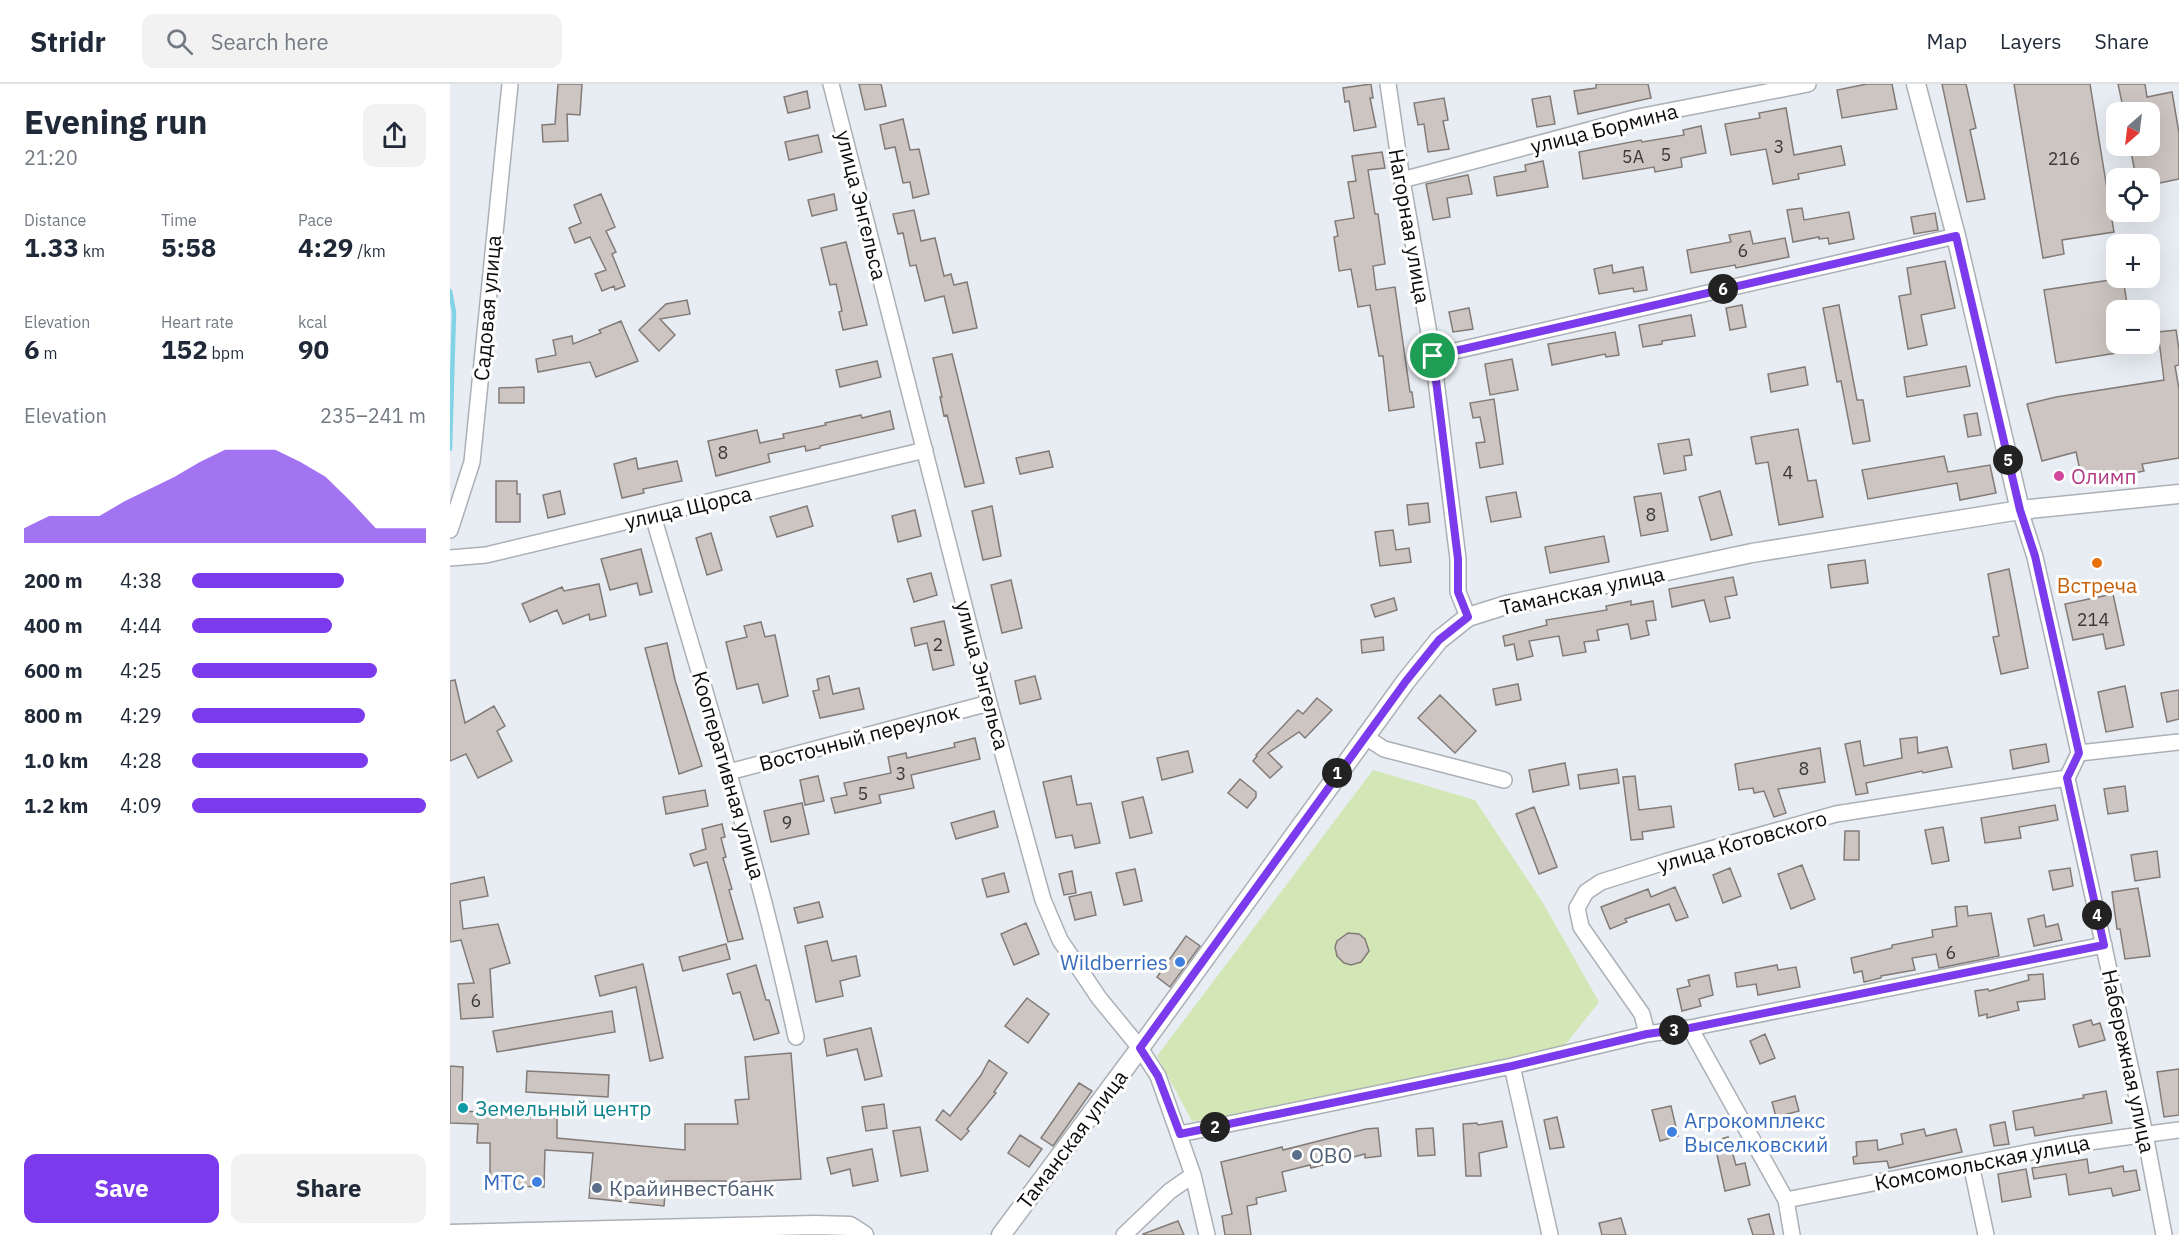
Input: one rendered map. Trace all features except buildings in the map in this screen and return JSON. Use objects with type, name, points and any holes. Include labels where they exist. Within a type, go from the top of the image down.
[{"type":"street","name":"Садовая улица","points":[[450,530],[472,462],[510,84]]},
{"type":"street","name":"улица Энгельса","points":[[831,84],[989,703],[1043,900],[1060,940],[1099,998],[1140,1048],[1158,1076],[1193,1175],[1207,1235]]},
{"type":"street","name":"Нагорная улица","points":[[1388,84],[1402,180],[1433,356],[1458,559],[1458,592],[1468,617]]},
{"type":"street","name":"улица Бормина","points":[[1402,180],[1638,117],[1809,84]]},
{"type":"street","points":[[1916,84],[1956,236],[2020,510],[2035,556],[2079,753],[2067,778]]},
{"type":"street","points":[[1433,356],[1956,236]]},
{"type":"street","name":"улица Щорса","points":[[450,558],[486,555],[925,450]]},
{"type":"street","name":"Таманская улица","points":[[1001,1235],[1140,1048],[1364,736],[1439,640],[1468,617],[1506,605],[1752,553],[2020,510],[2179,494]]},
{"type":"street","name":"Кооперативная улица","points":[[653,516],[729,772],[778,951],[796,1037]]},
{"type":"street","name":"Восточный переулок","points":[[729,772],[989,703]]},
{"type":"street","points":[[1364,736],[1384,749],[1504,780]]},
{"type":"street","points":[[2079,753],[2179,742]]},
{"type":"street","name":"Набережная улица","points":[[2067,778],[2145,1134],[2164,1235]]},
{"type":"street","name":"улица Котовского","points":[[1647,1034],[1642,1014],[1581,927],[1577,908],[1586,892],[1601,882],[1836,814],[2067,778]]},
{"type":"street","points":[[1180,1134],[1512,1066],[1647,1034],[1690,1028],[2104,945]]},
{"type":"street","points":[[1690,1028],[1786,1200],[1792,1235]]},
{"type":"street","points":[[1512,1066],[1550,1235]]},
{"type":"street","name":"Комсомольская улица","points":[[1786,1200],[2067,1145],[2179,1130]]},
{"type":"street","points":[[1971,1164],[1986,1235]]},
{"type":"street","points":[[1124,1235],[1170,1191],[1193,1175]]},
{"type":"street","points":[[450,1234],[815,1225],[850,1226],[864,1235]]},
{"type":"green space","points":[[1373,770],[1475,800],[1543,903],[1599,1002],[1561,1050],[1240,1117],[1192,1121],[1157,1056]]},
{"type":"waterway","points":[[450,291],[454,312],[450,449]]},
{"type":"place","name":"Олимп","points":[[2059,476]]},
{"type":"place","name":"Встреча","points":[[2097,563]]},
{"type":"place","name":"Wildberries","points":[[1180,962]]},
{"type":"place","name":"Земельный центр","points":[[463,1108]]},
{"type":"place","name":"Агрокомплекс Выселковский","points":[[1672,1132]]},
{"type":"place","name":"ОВО","points":[[1297,1155]]},
{"type":"place","name":"МТС","points":[[537,1182]]},
{"type":"place","name":"Крайинвестбанк","points":[[597,1188]]},
{"type":"route","points":[[1956,236],[2020,510],[2035,556],[2079,753],[2067,778],[2104,945],[1690,1028],[1647,1034],[1512,1066],[1180,1134],[1158,1076],[1140,1048],[1364,736],[1439,640],[1468,617],[1458,592],[1458,559],[1433,356],[1956,236]]}]
